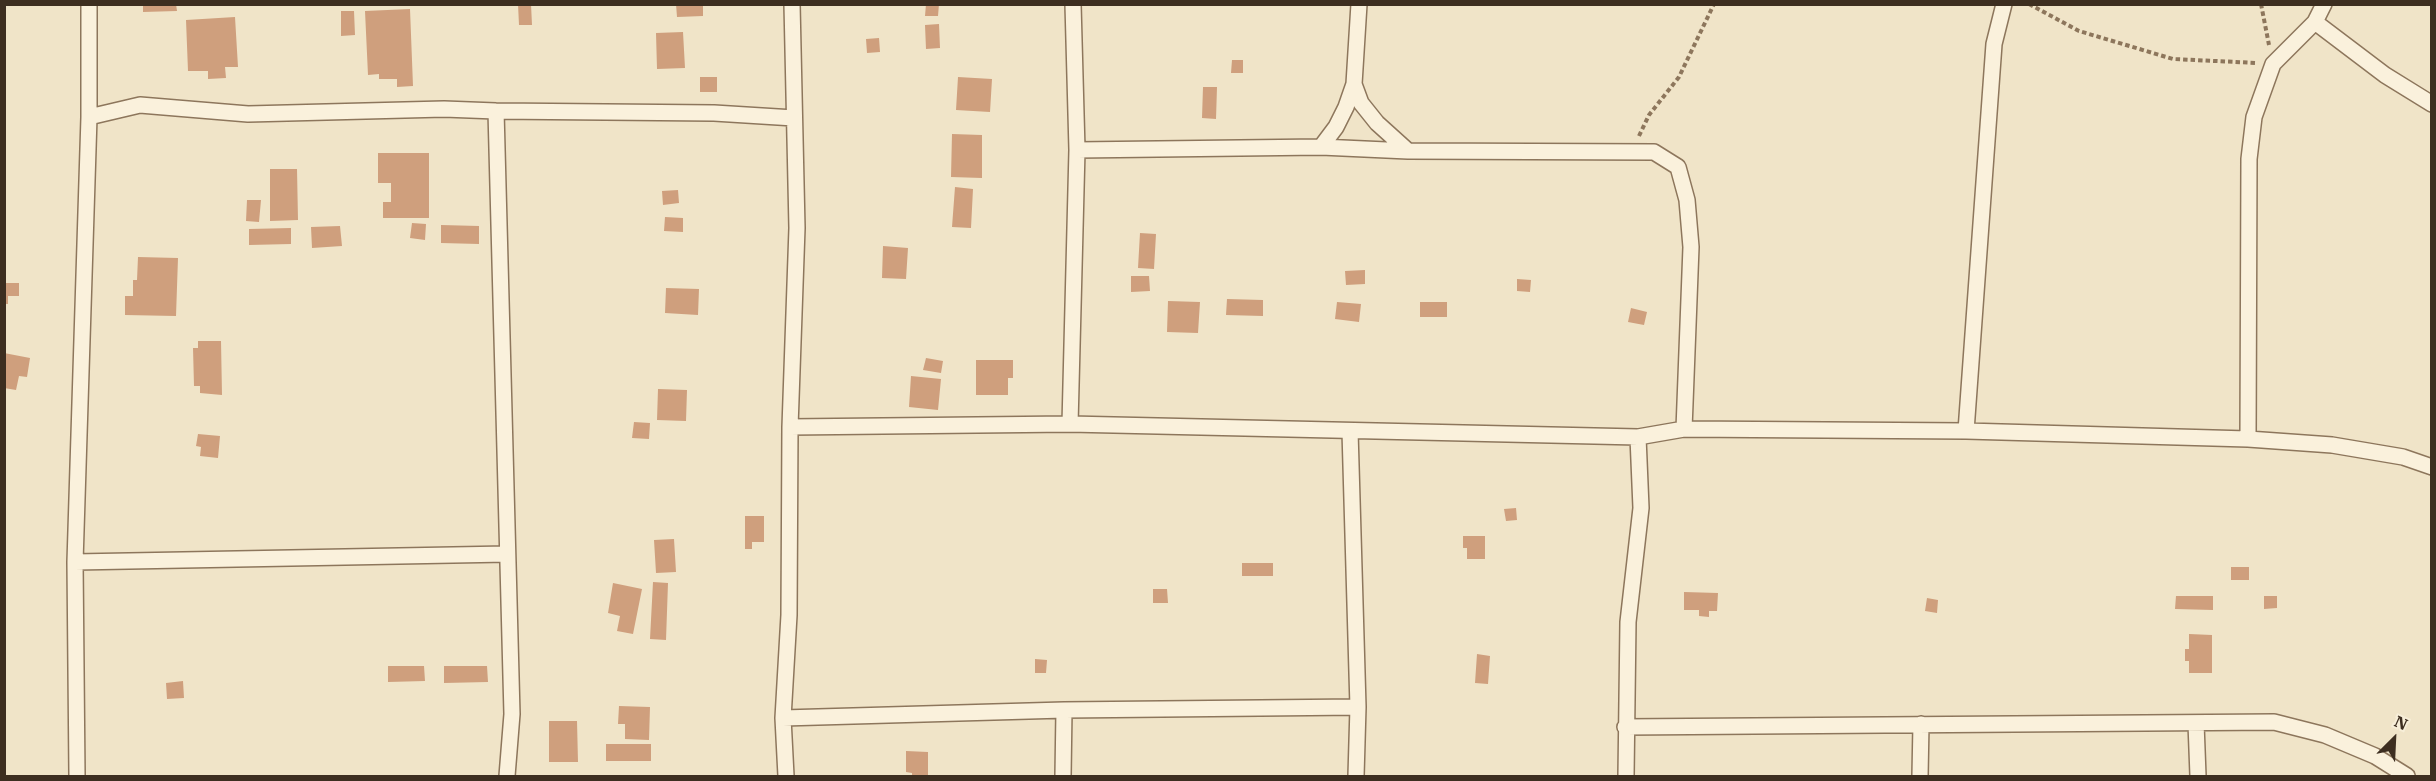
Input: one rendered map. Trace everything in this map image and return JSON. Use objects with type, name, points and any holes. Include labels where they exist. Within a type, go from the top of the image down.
[{"type":"street","points":[[77,777],[75,562],[89,117],[89,4]]},
{"type":"street","points":[[786,777],[783,718],[789,615],[790,427],[797,228],[792,4]]},
{"type":"street","points":[[1070,424],[1077,150],[1073,4]]},
{"type":"street","points":[[1321,147],[1336,128],[1347,107],[1354,84],[1359,4]]},
{"type":"street","points":[[1966,431],[1994,44],[2004,4]]},
{"type":"street","points":[[2248,439],[2249,159],[2254,117],[2273,64],[2315,22],[2324,4]]},
{"type":"street","points":[[2315,22],[2385,75],[2432,104]]},
{"type":"street","points":[[1354,84],[1361,103],[1377,123],[1408,151]]},
{"type":"street","points":[[89,117],[140,105],[248,114],[422,109],[714,113],[794,118]]},
{"type":"street","points":[[496,111],[512,714],[507,777]]},
{"type":"street","points":[[1077,150],[1321,147],[1408,151],[1654,152],[1677,166],[1687,200],[1691,247],[1684,429]]},
{"type":"street","points":[[790,427],[1070,424],[1638,437],[1684,429],[1966,431],[2248,439],[2332,445],[2403,457],[2432,467]]},
{"type":"street","points":[[1350,431],[1358,707],[1356,777]]},
{"type":"street","points":[[1626,777],[1628,622],[1641,508],[1638,437]]},
{"type":"street","points":[[75,562],[507,554]]},
{"type":"street","points":[[783,718],[1064,710],[1358,707]]},
{"type":"street","points":[[1063,777],[1064,710]]},
{"type":"street","points":[[1625,727],[2274,722],[2325,735],[2374,756],[2407,777]]},
{"type":"street","points":[[2196,723],[2198,777]]},
{"type":"street","points":[[1920,777],[1921,724]]},
{"type":"path","points":[[1632,152],[1649,115],[1680,77],[1714,4]]},
{"type":"path","points":[[2029,4],[2079,31],[2173,59],[2273,64],[2261,4]]},
{"type":"building","points":[[143,4],[176,4],[177,11],[143,12]]},
{"type":"building","points":[[518,4],[531,4],[532,25],[519,25]]},
{"type":"building","points":[[676,4],[703,4],[703,16],[677,17]]},
{"type":"building","points":[[926,4],[939,4],[938,16],[925,16]]},
{"type":"building","points":[[410,9],[413,86],[397,87],[397,79],[379,79],[379,74],[368,75],[365,11]]},
{"type":"building","points":[[341,11],[354,11],[355,35],[341,36]]},
{"type":"building","points":[[235,17],[238,67],[225,67],[226,78],[208,79],[208,71],[188,71],[186,20]]},
{"type":"building","points":[[939,24],[940,48],[926,49],[925,25]]},
{"type":"building","points":[[683,32],[685,68],[657,69],[656,33]]},
{"type":"building","points":[[879,38],[880,52],[867,53],[866,39]]},
{"type":"building","points":[[1232,60],[1243,60],[1243,73],[1231,73]]},
{"type":"building","points":[[700,77],[717,77],[717,92],[700,92]]},
{"type":"building","points":[[958,77],[992,79],[990,112],[956,110]]},
{"type":"building","points":[[1203,87],[1217,87],[1216,119],[1202,118]]},
{"type":"building","points":[[952,134],[982,135],[982,178],[951,177]]},
{"type":"building","points":[[378,153],[429,153],[429,218],[383,218],[383,202],[391,202],[391,183],[378,183]]},
{"type":"building","points":[[270,169],[297,169],[298,220],[270,221]]},
{"type":"building","points":[[955,187],[973,189],[971,228],[952,227]]},
{"type":"building","points":[[678,190],[679,203],[663,205],[662,191]]},
{"type":"building","points":[[247,200],[261,200],[259,222],[246,221]]},
{"type":"building","points":[[665,217],[683,218],[683,232],[664,231]]},
{"type":"building","points":[[412,223],[426,224],[425,240],[410,238]]},
{"type":"building","points":[[441,225],[479,226],[479,244],[441,243]]},
{"type":"building","points":[[340,226],[342,246],[312,248],[311,227]]},
{"type":"building","points":[[291,228],[291,244],[249,245],[249,229]]},
{"type":"building","points":[[1140,233],[1156,234],[1154,269],[1138,268]]},
{"type":"building","points":[[883,246],[908,248],[906,279],[882,278]]},
{"type":"building","points":[[138,257],[178,258],[176,316],[125,315],[125,296],[133,296],[133,280],[137,280]]},
{"type":"building","points":[[1365,270],[1365,284],[1346,285],[1345,271]]},
{"type":"building","points":[[1131,276],[1149,276],[1150,291],[1131,292]]},
{"type":"building","points":[[1517,279],[1531,280],[1530,292],[1517,291]]},
{"type":"building","points":[[5,283],[19,283],[19,296],[8,296],[8,304],[5,304]]},
{"type":"building","points":[[666,288],[699,289],[698,315],[665,313]]},
{"type":"building","points":[[1227,299],[1263,300],[1263,316],[1226,315]]},
{"type":"building","points":[[1168,301],[1200,302],[1198,333],[1167,332]]},
{"type":"building","points":[[1337,302],[1361,304],[1359,322],[1335,319]]},
{"type":"building","points":[[1420,302],[1447,302],[1447,317],[1420,317]]},
{"type":"building","points":[[1631,308],[1647,312],[1644,325],[1628,322]]},
{"type":"building","points":[[198,341],[221,341],[222,395],[200,393],[200,386],[194,386],[193,348],[198,348]]},
{"type":"building","points":[[4,353],[30,358],[27,377],[19,376],[16,390],[4,388]]},
{"type":"building","points":[[926,358],[943,361],[941,373],[923,370]]},
{"type":"building","points":[[976,360],[1013,360],[1013,378],[1008,378],[1008,395],[976,395]]},
{"type":"building","points":[[911,376],[941,379],[938,410],[909,407]]},
{"type":"building","points":[[658,389],[687,390],[686,421],[657,420]]},
{"type":"building","points":[[634,422],[650,423],[649,439],[632,438]]},
{"type":"building","points":[[198,434],[220,436],[218,458],[200,456],[201,447],[196,446]]},
{"type":"building","points":[[1516,508],[1517,520],[1506,521],[1504,509]]},
{"type":"building","points":[[745,516],[764,516],[764,542],[752,542],[752,549],[745,549]]},
{"type":"building","points":[[1463,536],[1485,536],[1485,559],[1467,559],[1467,548],[1463,548]]},
{"type":"building","points":[[674,539],[676,572],[656,573],[654,540]]},
{"type":"building","points":[[1242,563],[1273,563],[1273,576],[1242,576]]},
{"type":"building","points":[[2231,567],[2249,567],[2249,580],[2231,580]]},
{"type":"building","points":[[653,582],[668,583],[666,640],[650,639]]},
{"type":"building","points":[[613,583],[642,589],[633,634],[617,631],[620,616],[608,613]]},
{"type":"building","points":[[1153,589],[1167,589],[1168,603],[1153,603]]},
{"type":"building","points":[[1684,592],[1718,593],[1717,611],[1709,611],[1709,617],[1699,616],[1699,610],[1684,610]]},
{"type":"building","points":[[2176,596],[2213,596],[2213,610],[2175,609]]},
{"type":"building","points":[[2264,596],[2277,596],[2277,608],[2264,609]]},
{"type":"building","points":[[1927,598],[1938,600],[1937,613],[1925,611]]},
{"type":"building","points":[[2189,634],[2212,635],[2212,673],[2189,673],[2189,661],[2185,661],[2185,649],[2189,649]]},
{"type":"building","points":[[1477,654],[1490,656],[1488,684],[1475,683]]},
{"type":"building","points":[[1035,659],[1047,660],[1046,673],[1035,673]]},
{"type":"building","points":[[388,666],[424,666],[425,681],[388,682]]},
{"type":"building","points":[[444,666],[487,666],[488,682],[444,683]]},
{"type":"building","points":[[183,681],[184,698],[167,699],[166,683]]},
{"type":"building","points":[[619,706],[650,707],[649,740],[625,739],[625,724],[618,724]]},
{"type":"building","points":[[549,721],[577,721],[578,762],[549,762]]},
{"type":"building","points":[[606,744],[651,744],[651,761],[606,761]]},
{"type":"building","points":[[906,751],[928,752],[928,776],[912,776],[912,773],[906,772]]}]
